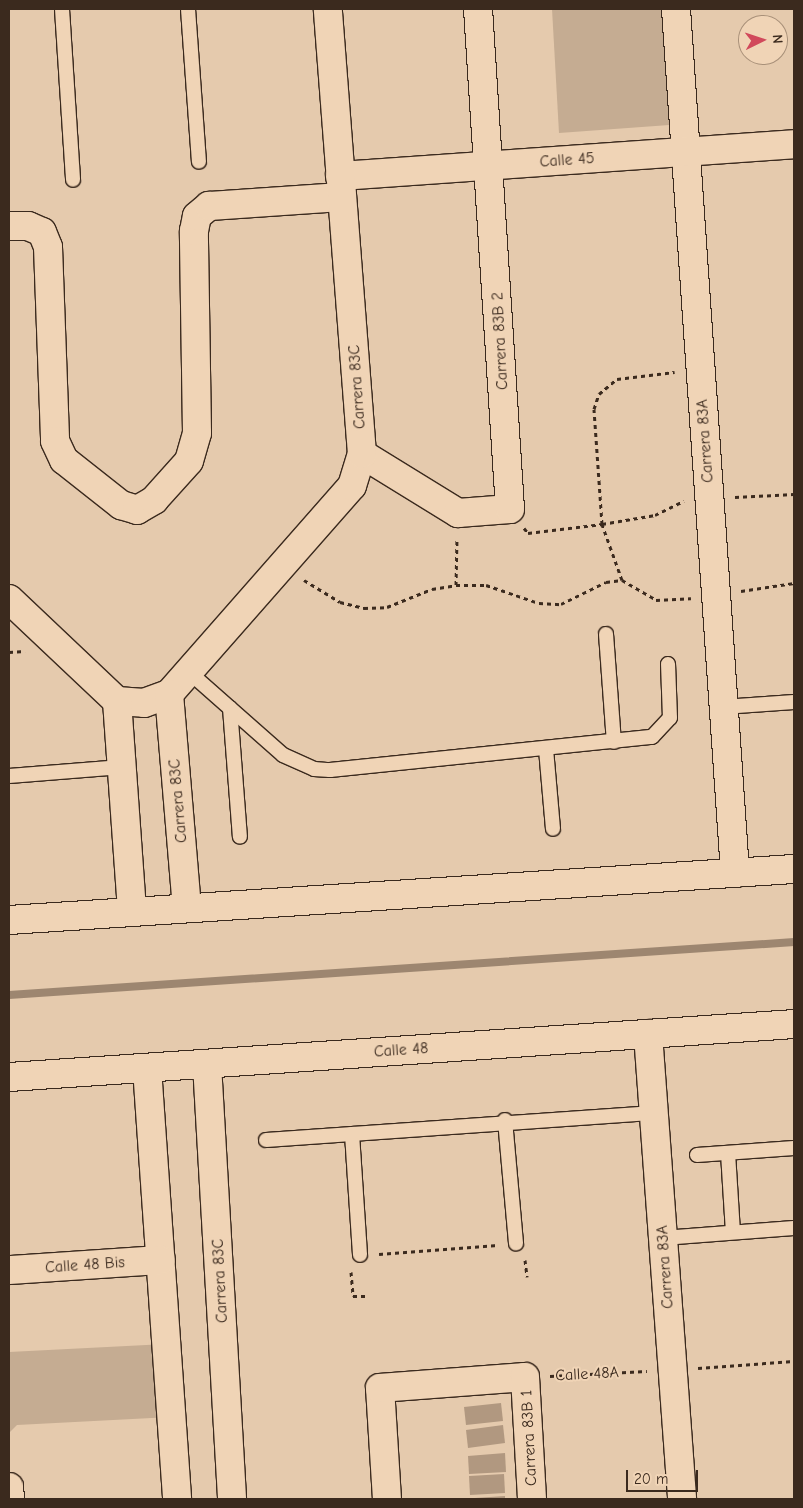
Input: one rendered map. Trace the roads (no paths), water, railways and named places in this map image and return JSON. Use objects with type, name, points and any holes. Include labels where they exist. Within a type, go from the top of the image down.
[{"type":"street","name":"Carrera 83C","points":[[117,701],[144,703],[169,694],[352,486],[362,454],[328,9]]},
{"type":"street","name":"Carrera 83B 2","points":[[362,454],[458,513],[510,508],[478,9]]},
{"type":"street","name":"Carrera 83A","points":[[676,9],[735,873]]},
{"type":"street","name":"Calle 45","points":[[9,226],[28,226],[42,232],[48,247],[55,441],[64,460],[121,505],[137,510],[154,500],[189,461],[197,433],[194,231],[197,216],[209,206],[489,165],[794,144]]},
{"type":"street","points":[[9,599],[117,701],[132,910]]},
{"type":"street","name":"Carrera 83C","points":[[169,694],[187,907]]},
{"type":"street","points":[[9,920],[132,910],[794,869]]},
{"type":"street","name":"Calle 48","points":[[9,1077],[794,1024]]},
{"type":"street","name":"Carrera 83A","points":[[648,1034],[682,1499]]},
{"type":"street","name":"Carrera 83C","points":[[208,1064],[232,1499]]},
{"type":"street","points":[[147,1068],[177,1499]]},
{"type":"street","name":"Calle 48 Bis","points":[[9,1270],[161,1260]]},
{"type":"street","name":"Carrera 83B 1","points":[[387,1499],[380,1388],[525,1377],[532,1499]]},
{"type":"street","points":[[9,1486],[10,1499]]},
{"type":"lane","points":[[62,9],[73,180]]},
{"type":"lane","points":[[188,9],[199,162]]},
{"type":"lane","points":[[606,634],[614,742]]},
{"type":"lane","points":[[188,672],[283,755],[314,769],[546,749],[652,737],[665,726],[671,710],[668,664]]},
{"type":"lane","points":[[723,707],[794,702]]},
{"type":"lane","points":[[230,708],[240,837]]},
{"type":"lane","points":[[546,749],[553,829]]},
{"type":"lane","points":[[9,776],[122,767]]},
{"type":"lane","points":[[266,1140],[505,1120],[654,1113]]},
{"type":"lane","points":[[505,1120],[516,1244]]},
{"type":"lane","points":[[352,1134],[360,1255]]},
{"type":"lane","points":[[697,1155],[794,1148]]},
{"type":"lane","points":[[728,1153],[733,1232]]},
{"type":"lane","points":[[663,1238],[794,1228]]},
{"type":"waterway","points":[[9,995],[794,942]]}]
